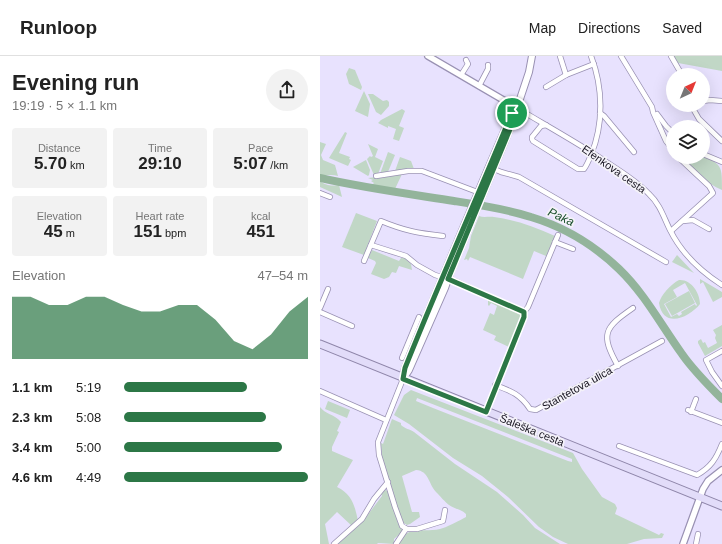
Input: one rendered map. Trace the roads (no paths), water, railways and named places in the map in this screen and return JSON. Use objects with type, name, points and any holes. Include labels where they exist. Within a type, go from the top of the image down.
[{"type":"main road","points":[[403,379],[409,370],[491,167],[515,117],[516,108],[529,72],[532,56]]},
{"type":"main road","name":"Šaleška cesta","points":[[320,344],[403,379],[722,506]]},
{"type":"street","points":[[428,56],[516,108]]},
{"type":"street","points":[[560,56],[566,74]]},
{"type":"street","points":[[546,125],[540,126],[532,137],[533,141],[578,169],[584,169],[596,142],[600,113],[600,86],[591,56]]},
{"type":"street","points":[[621,56],[652,107],[666,126]]},
{"type":"street","points":[[670,56],[678,68]]},
{"type":"street","points":[[461,76],[468,64],[466,60]]},
{"type":"street","points":[[546,87],[566,74],[594,64]]},
{"type":"street","points":[[479,86],[488,69],[488,66]]},
{"type":"street","points":[[710,100],[722,101]]},
{"type":"street","points":[[652,107],[666,141]]},
{"type":"street","name":"Efenkova cesta","points":[[516,108],[592,152],[620,170],[649,193],[660,208],[671,231],[691,261],[710,278],[722,285]]},
{"type":"street","points":[[696,112],[699,119],[722,141]]},
{"type":"street","points":[[600,113],[634,152]]},
{"type":"street","points":[[710,157],[722,162]]},
{"type":"street","points":[[671,231],[712,195],[713,192],[709,186],[685,164]]},
{"type":"street","points":[[491,167],[524,180],[666,262]]},
{"type":"street","points":[[376,176],[408,171],[422,171],[481,193]]},
{"type":"street","points":[[320,193],[330,197]]},
{"type":"street","points":[[682,222],[693,220],[708,229]]},
{"type":"street","points":[[364,261],[381,221],[398,229],[415,233],[443,236]]},
{"type":"street","points":[[486,412],[501,366],[524,317],[524,312],[528,307],[558,235]]},
{"type":"street","points":[[555,242],[573,250]]},
{"type":"street","points":[[371,245],[406,256],[429,272],[524,312]]},
{"type":"street","points":[[320,308],[328,289]]},
{"type":"street","points":[[618,366],[608,345],[608,333],[612,324],[617,319],[633,308]]},
{"type":"street","points":[[320,312],[352,326]]},
{"type":"street","points":[[402,358],[419,317]]},
{"type":"street","name":"Stantetova ulica","points":[[495,385],[518,395],[524,400],[530,409],[536,410],[662,341]]},
{"type":"street","points":[[722,351],[706,360],[722,386]]},
{"type":"street","points":[[403,379],[378,442],[379,455],[402,526],[406,529],[417,529],[443,521],[445,510]]},
{"type":"street","points":[[320,391],[386,420]]},
{"type":"street","points":[[696,399],[689,411],[722,423]]},
{"type":"street","points":[[619,446],[697,475],[706,470],[713,463],[722,444]]},
{"type":"street","points":[[683,544],[699,497],[708,481],[722,470]]},
{"type":"street","points":[[334,544],[362,519],[374,499],[388,482]]},
{"type":"street","points":[[396,544],[406,529]]},
{"type":"street","points":[[696,544],[698,534]]},
{"type":"waterway","name":"Paka","points":[[320,178],[370,188],[503,209],[543,221],[578,238],[609,260],[637,289],[686,360],[722,399]]}]
